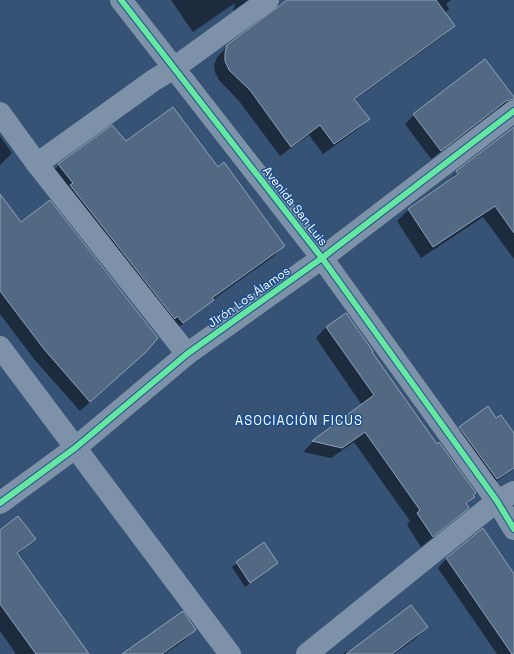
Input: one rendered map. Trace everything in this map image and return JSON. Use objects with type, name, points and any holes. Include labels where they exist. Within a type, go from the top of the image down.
[{"type":"street","name":"Avenida San Luis","points":[[122,0],[506,496],[514,529]]},
{"type":"street","points":[[37,164],[268,0]]},
{"type":"street","name":"Jirón Los Álamos","points":[[0,503],[75,448],[187,354],[322,258],[514,111]]},
{"type":"street","points":[[0,113],[37,164],[187,354]]},
{"type":"street","points":[[0,347],[230,654]]},
{"type":"street","points":[[307,654],[506,496]]},
{"type":"building","points":[[287,0],[436,0],[455,26],[354,99],[370,119],[334,144],[320,125],[291,147],[250,90],[229,70],[225,61],[227,45]]},
{"type":"building","points":[[485,59],[514,99],[506,101],[441,151],[413,114]]},
{"type":"building","points":[[173,107],[218,167],[224,162],[285,246],[212,298],[214,300],[183,323],[177,316],[175,319],[70,185],[73,183],[58,164],[112,125],[126,141]]},
{"type":"building","points":[[514,127],[514,233],[495,206],[433,247],[408,209],[458,174],[456,171]]},
{"type":"building","points":[[0,194],[21,222],[50,200],[158,338],[146,352],[90,402],[44,349],[0,291]]},
{"type":"building","points":[[346,313],[437,444],[439,442],[476,493],[473,495],[475,497],[466,503],[469,508],[433,537],[417,513],[420,510],[365,432],[342,448],[312,441],[374,395],[326,327]]},
{"type":"building","points":[[488,406],[496,418],[501,415],[514,433],[514,468],[497,479],[459,427]]},
{"type":"building","points":[[18,516],[36,539],[17,553],[89,654],[36,654],[0,604],[0,530]]},
{"type":"building","points":[[483,528],[514,574],[514,654],[512,654],[446,558]]},
{"type":"building","points":[[264,542],[278,563],[250,583],[236,562]]},
{"type":"building","points":[[411,605],[428,627],[392,654],[346,654]]},
{"type":"building","points":[[183,611],[196,630],[162,654],[122,654]]},
{"type":"cycle path","points":[[121,0],[322,258],[497,501],[514,529]]},
{"type":"cycle path","points":[[0,503],[75,448],[187,354],[322,258],[514,111]]},
{"type":"district","name":"ASOCIACIÓN FICUS","points":[[299,420]]}]
